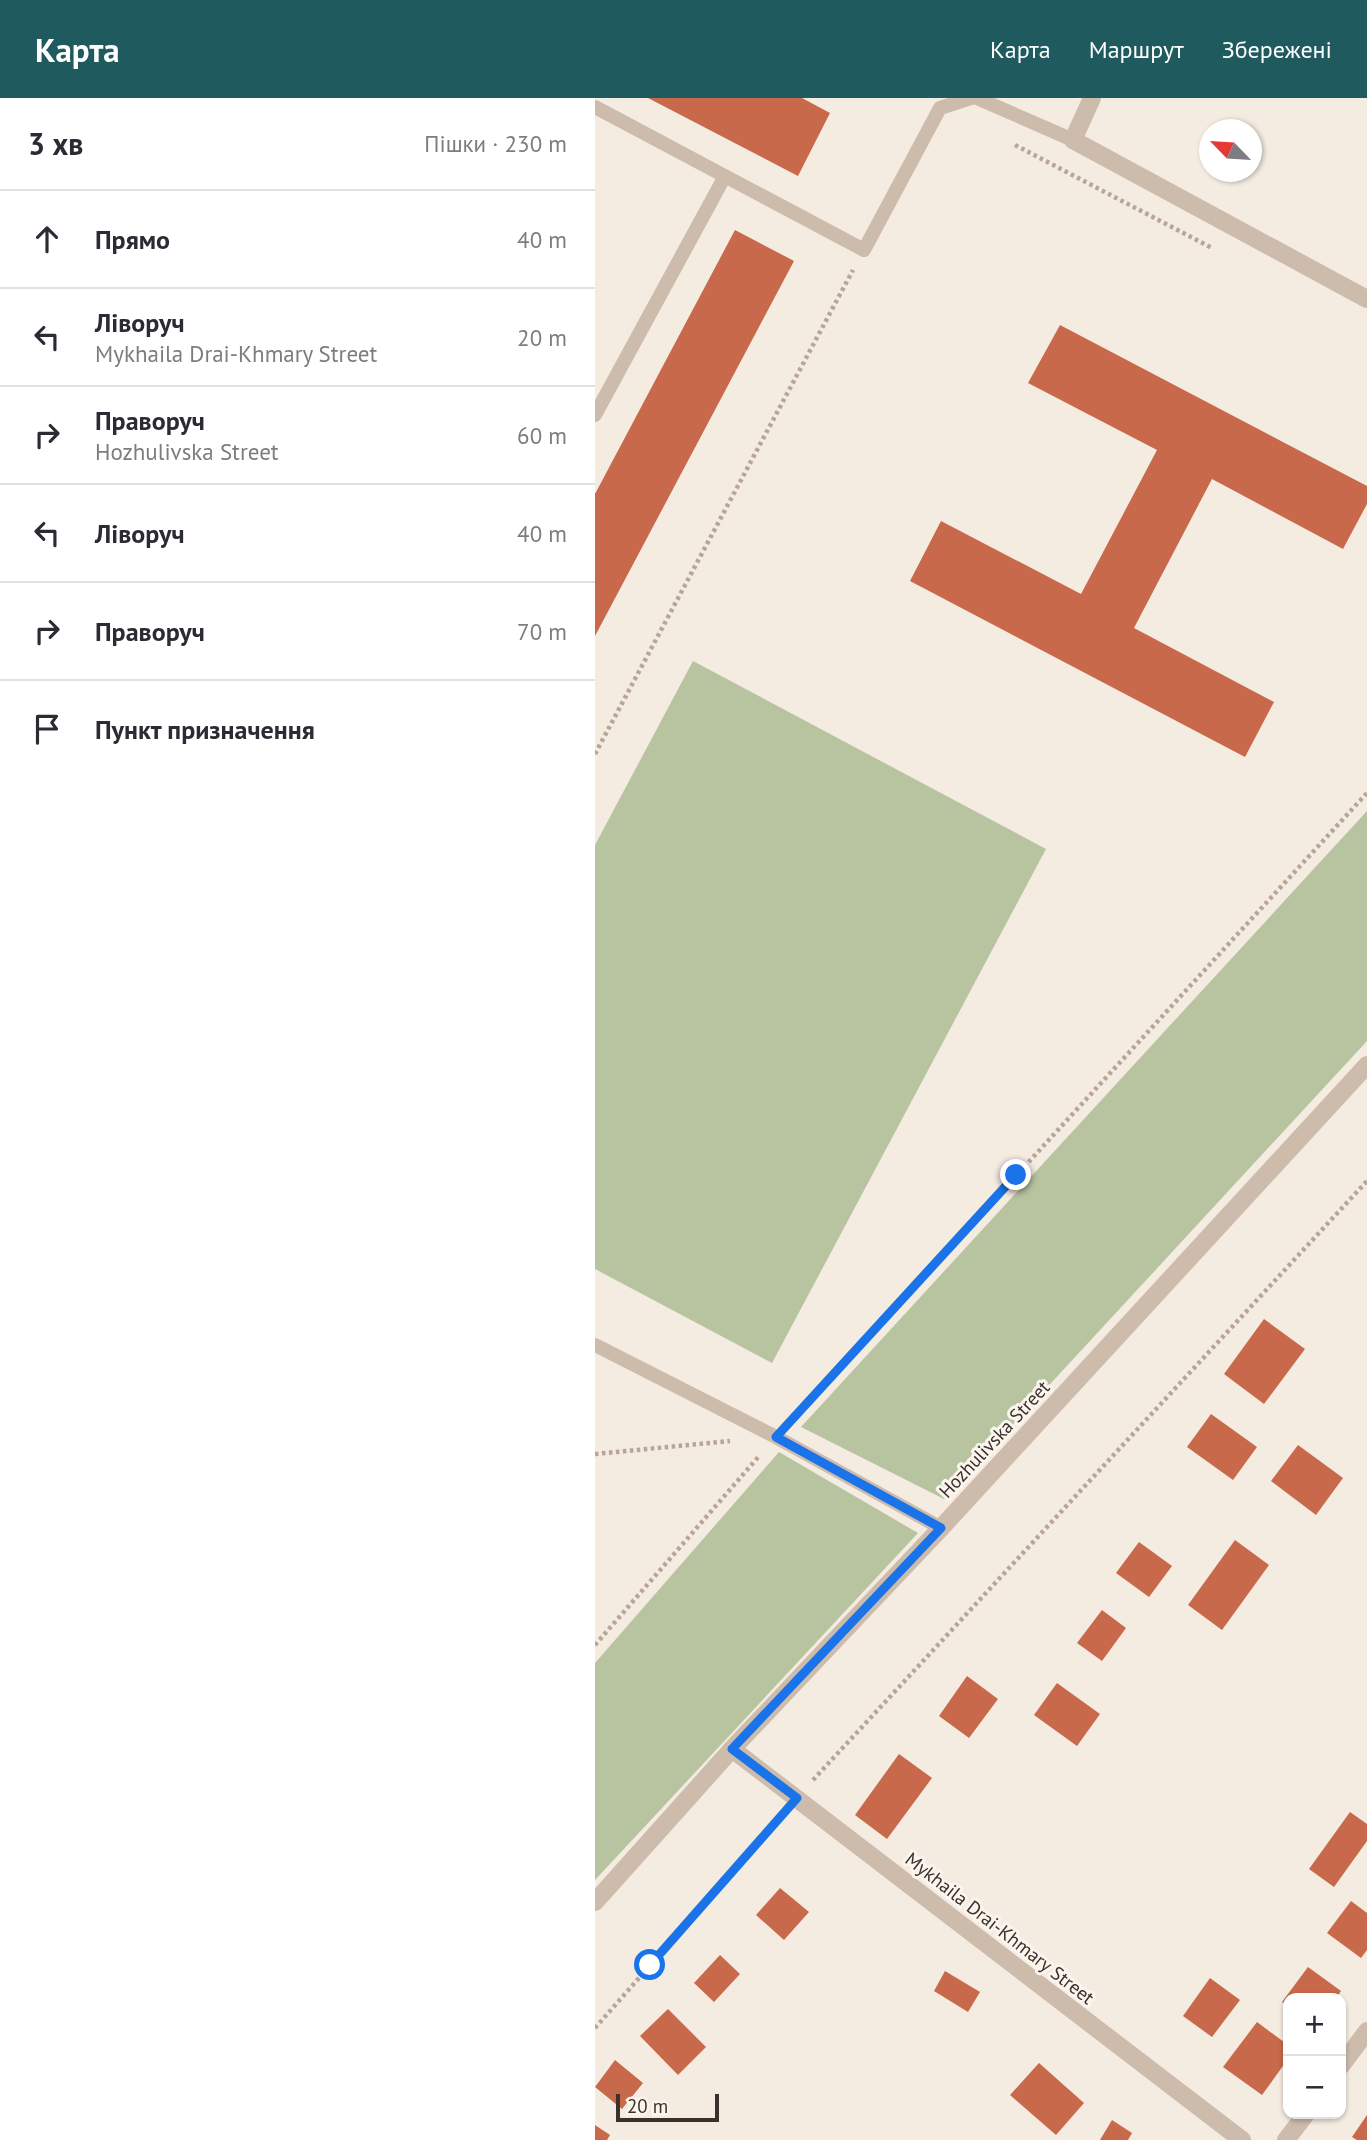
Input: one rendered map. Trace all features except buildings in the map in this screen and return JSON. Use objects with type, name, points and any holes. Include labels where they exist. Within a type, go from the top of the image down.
[{"type":"street","points":[[1092,98],[1073,140],[1367,299]]},
{"type":"street","name":"Hozhulivska Street","points":[[595,1902],[732,1749],[941,1528],[1367,1065]]},
{"type":"street","name":"Mykhaila Drai-Khmary Street","points":[[732,1749],[1242,2140]]},
{"type":"street","points":[[1346,2059],[1367,2031]]},
{"type":"street","points":[[1286,2140],[1302,2119]]},
{"type":"lane","points":[[595,107],[864,250],[940,108],[974,98],[1073,140]]},
{"type":"lane","points":[[595,415],[725,176]]},
{"type":"lane","points":[[595,1345],[776,1437],[941,1528]]},
{"type":"path","points":[[1003,138],[1221,254]]},
{"type":"path","points":[[595,754],[864,250]]},
{"type":"path","points":[[595,1645],[776,1437],[1367,793]]},
{"type":"path","points":[[595,2028],[797,1798],[1367,1181]]},
{"type":"path","points":[[595,1454],[776,1437]]},
{"type":"green space","points":[[693,661],[1046,849],[772,1363],[595,1269],[595,845]]},
{"type":"green space","points":[[1367,811],[1367,1041],[944,1499],[801,1427]]},
{"type":"green space","points":[[779,1452],[918,1533],[595,1880],[595,1663]]},
{"type":"route","points":[[650,1965],[797,1798],[732,1749],[941,1528],[776,1437],[1016,1175]]}]
